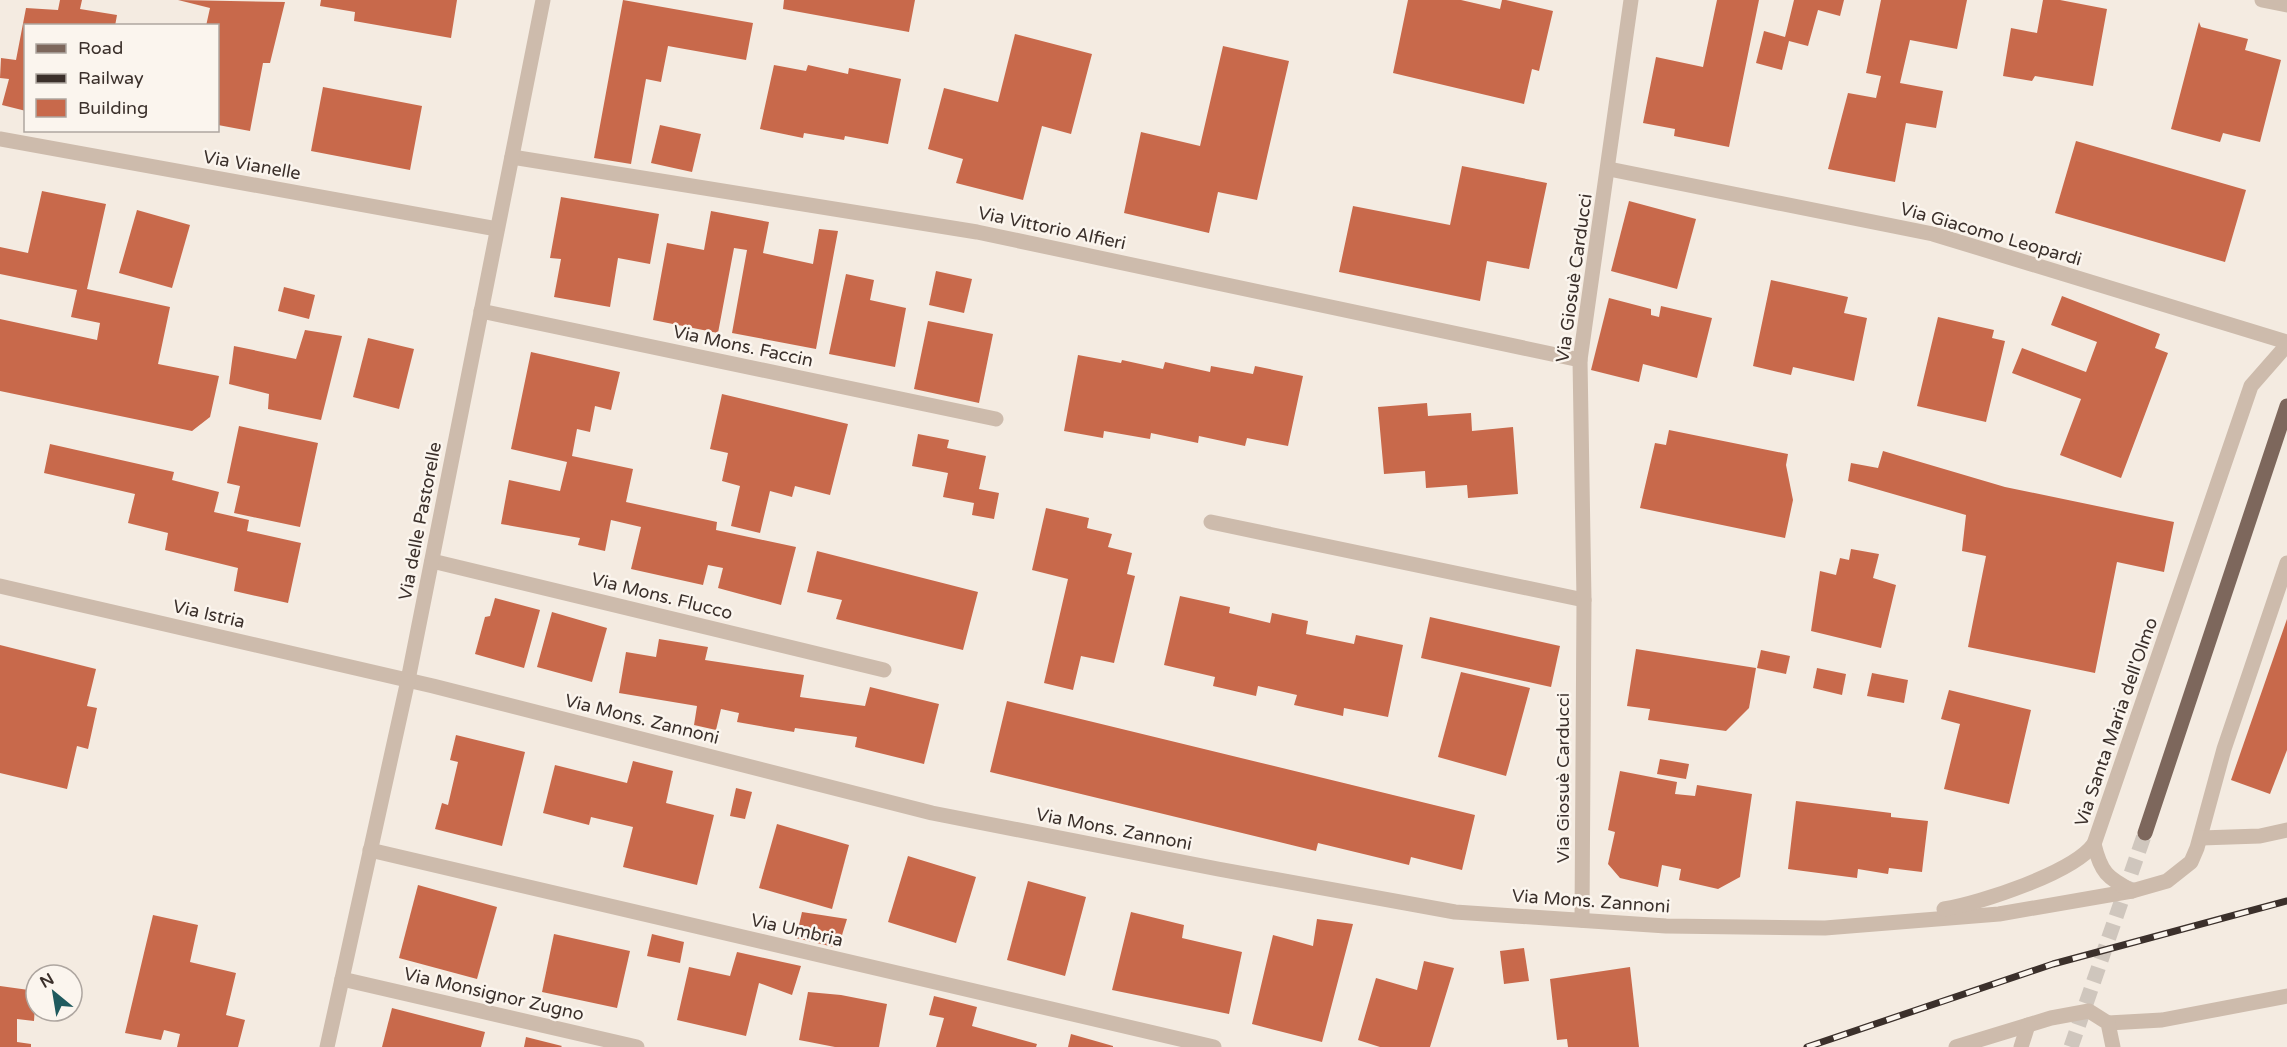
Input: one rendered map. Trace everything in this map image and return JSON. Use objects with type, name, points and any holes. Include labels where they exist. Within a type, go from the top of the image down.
[{"type":"main road","points":[[2145,833],[2287,406]]},
{"type":"street","name":"Via delle Pastorelle","points":[[327,1047],[408,680],[543,0]]},
{"type":"street","name":"Via Giosuè Carducci","points":[[1582,920],[1584,600],[1580,360],[1609,169],[1631,0]]},
{"type":"street","points":[[2262,0],[2287,5]]},
{"type":"street","name":"Via Vianelle","points":[[0,139],[497,229]]},
{"type":"street","name":"Via Vittorio Alfieri","points":[[512,157],[977,232],[1580,360]]},
{"type":"street","name":"Via Giacomo Leopardi","points":[[1609,169],[1933,234],[2287,344]]},
{"type":"street","name":"Via Mons. Faccin","points":[[481,311],[996,419]]},
{"type":"street","name":"Via Santa Maria dell'Olmo","points":[[1826,928],[1967,906],[2057,871],[2086,855],[2094,844],[2251,386],[2287,344]]},
{"type":"street","points":[[1211,522],[1584,600]]},
{"type":"street","name":"Via Mons. Flucco","points":[[432,561],[884,670]]},
{"type":"street","points":[[1826,928],[1999,914],[2132,891],[2167,881],[2191,862],[2201,838],[2224,748],[2287,562]]},
{"type":"street","name":"Via Istria","points":[[0,586],[408,680]]},
{"type":"street","name":"Via Mons. Zannoni","points":[[408,680],[932,813],[1218,869],[1455,912],[1666,926],[1826,928]]},
{"type":"street","points":[[2201,838],[2260,836],[2287,830]]},
{"type":"street","points":[[2094,844],[2100,867],[2112,880],[2132,891]]},
{"type":"street","name":"Via Umbria","points":[[370,850],[1214,1047]]},
{"type":"street","name":"Via Monsignor Zugno","points":[[342,979],[636,1047]]},
{"type":"street","points":[[1956,1047],[2028,1025],[2089,1011],[2108,1023],[2162,1020],[2287,996]]},
{"type":"street","points":[[2108,1023],[2113,1047]]},
{"type":"street","points":[[2021,1047],[2028,1025]]},
{"type":"building","points":[[60,0],[82,0],[80,9],[117,15],[115,24],[24,24],[24,110],[2,105],[9,79],[0,78],[1,58],[16,60],[26,8],[58,10]]},
{"type":"building","points":[[178,0],[285,2],[270,63],[263,63],[250,131],[219,125],[219,24],[206,24],[210,8]]},
{"type":"building","points":[[321,0],[457,0],[451,38],[354,21],[355,12],[320,6]]},
{"type":"building","points":[[623,0],[753,23],[746,60],[668,46],[661,82],[646,79],[631,164],[594,158]]},
{"type":"building","points":[[784,0],[915,0],[909,32],[783,9]]},
{"type":"building","points":[[1408,0],[1461,0],[1500,9],[1502,0],[1506,0],[1553,11],[1539,71],[1532,69],[1524,104],[1393,73]]},
{"type":"building","points":[[1717,0],[1759,0],[1729,147],[1674,136],[1675,129],[1643,123],[1656,57],[1703,67]]},
{"type":"building","points":[[1794,0],[1844,0],[1840,16],[1818,10],[1808,46],[1789,41],[1782,70],[1756,63],[1764,31],[1785,37]]},
{"type":"building","points":[[1881,0],[1967,0],[1957,49],[1910,40],[1900,83],[1943,91],[1936,128],[1906,123],[1895,182],[1828,169],[1848,93],[1876,98],[1881,76],[1866,73]]},
{"type":"building","points":[[2043,0],[2060,0],[2107,9],[2093,86],[2035,76],[2032,81],[2003,76],[2011,28],[2037,33]]},
{"type":"building","points":[[2199,22],[2201,27],[2248,39],[2245,50],[2281,60],[2260,142],[2223,133],[2220,142],[2171,129]]},
{"type":"building","points":[[1015,34],[1092,54],[1071,134],[1042,126],[1023,200],[956,183],[963,159],[928,149],[944,88],[998,102]]},
{"type":"building","points":[[1223,46],[1289,61],[1257,200],[1218,192],[1209,233],[1124,213],[1141,132],[1200,146]]},
{"type":"building","points":[[774,65],[806,71],[808,65],[848,74],[849,68],[901,79],[888,144],[845,136],[844,140],[804,133],[803,138],[760,129]]},
{"type":"building","points":[[323,87],[422,106],[410,170],[311,151]]},
{"type":"building","points":[[660,125],[701,134],[692,172],[651,163]]},
{"type":"building","points":[[2076,141],[2246,190],[2225,262],[2055,213]]},
{"type":"building","points":[[1462,166],[1547,183],[1529,269],[1487,261],[1480,301],[1339,272],[1353,206],[1450,225]]},
{"type":"building","points":[[42,191],[106,204],[87,289],[170,307],[158,364],[219,376],[210,417],[192,431],[0,391],[0,319],[97,340],[100,323],[71,317],[77,290],[0,274],[0,247],[28,253]]},
{"type":"building","points":[[561,197],[659,214],[650,264],[618,258],[610,307],[554,297],[561,259],[550,258]]},
{"type":"building","points":[[1629,201],[1696,219],[1677,289],[1611,271]]},
{"type":"building","points":[[137,210],[190,225],[172,288],[119,273]]},
{"type":"building","points":[[711,211],[769,222],[763,253],[813,264],[819,229],[838,231],[816,349],[732,333],[747,250],[734,248],[718,333],[653,320],[667,243],[704,250]]},
{"type":"building","points":[[936,271],[972,279],[964,313],[929,305]]},
{"type":"building","points":[[846,274],[874,280],[870,300],[906,308],[895,367],[829,354]]},
{"type":"building","points":[[1771,280],[1848,297],[1844,313],[1867,318],[1854,381],[1793,367],[1791,375],[1753,366]]},
{"type":"building","points":[[284,287],[315,295],[309,319],[278,311]]},
{"type":"building","points":[[2062,296],[2160,334],[2155,348],[2168,353],[2121,478],[2060,455],[2081,399],[2012,373],[2022,348],[2086,372],[2097,342],[2051,325]]},
{"type":"building","points":[[1609,298],[1651,309],[1651,315],[1659,317],[1661,306],[1712,318],[1697,378],[1643,364],[1639,382],[1591,370]]},
{"type":"building","points":[[1938,317],[1994,330],[1992,338],[2005,341],[1986,422],[1917,406]]},
{"type":"building","points":[[928,321],[993,334],[979,403],[914,389]]},
{"type":"building","points":[[305,330],[342,336],[321,420],[268,409],[269,394],[229,384],[234,346],[296,359]]},
{"type":"building","points":[[368,338],[414,349],[399,409],[353,397]]},
{"type":"building","points":[[531,352],[620,372],[611,410],[595,406],[590,432],[577,429],[572,456],[633,469],[626,502],[717,522],[716,530],[796,547],[781,605],[718,588],[723,568],[708,565],[703,585],[631,569],[641,527],[611,520],[605,551],[578,545],[580,538],[501,524],[509,480],[560,491],[567,462],[511,449]]},
{"type":"building","points":[[1078,355],[1121,363],[1122,360],[1163,369],[1165,362],[1210,372],[1211,366],[1253,374],[1255,366],[1303,376],[1288,446],[1247,438],[1245,446],[1199,436],[1198,443],[1151,433],[1150,439],[1104,431],[1103,438],[1064,431]]},
{"type":"building","points":[[722,394],[848,424],[830,495],[795,486],[792,497],[770,491],[760,533],[731,526],[740,486],[722,481],[728,453],[710,449]]},
{"type":"building","points":[[1427,403],[1428,416],[1471,413],[1472,431],[1513,427],[1518,494],[1468,498],[1467,485],[1426,488],[1425,471],[1384,474],[1378,407]]},
{"type":"building","points":[[239,426],[318,443],[300,527],[234,513],[240,486],[227,483]]},
{"type":"building","points":[[1669,430],[1788,454],[1786,465],[1793,500],[1785,538],[1640,508],[1655,443],[1666,445]]},
{"type":"building","points":[[918,434],[949,440],[947,448],[986,456],[979,489],[999,493],[994,519],[972,515],[974,503],[943,497],[948,473],[912,466]]},
{"type":"building","points":[[50,444],[174,472],[172,480],[219,492],[214,512],[249,520],[247,531],[301,543],[288,603],[234,591],[238,568],[165,550],[168,533],[128,523],[135,494],[44,473]]},
{"type":"building","points":[[1883,451],[2005,487],[2174,522],[2164,572],[2117,562],[2095,673],[1968,647],[1986,556],[1962,551],[1966,515],[1848,481],[1851,463],[1878,468]]},
{"type":"building","points":[[1046,508],[1089,518],[1087,528],[1112,534],[1108,547],[1132,553],[1127,574],[1135,576],[1114,663],[1081,656],[1073,690],[1044,683],[1068,579],[1032,570]]},
{"type":"building","points":[[1851,549],[1879,554],[1873,578],[1896,585],[1881,648],[1811,631],[1820,571],[1836,575],[1840,558],[1849,560]]},
{"type":"building","points":[[817,551],[978,592],[963,650],[836,619],[842,600],[807,592]]},
{"type":"building","points":[[1180,596],[1230,607],[1229,613],[1270,623],[1272,613],[1308,621],[1306,634],[1354,644],[1356,635],[1403,645],[1388,717],[1344,708],[1343,716],[1294,705],[1297,695],[1258,686],[1256,696],[1213,686],[1215,677],[1164,665]]},
{"type":"building","points":[[495,598],[540,610],[524,668],[475,654],[485,617],[490,616]]},
{"type":"building","points":[[552,612],[607,628],[592,682],[537,667]]},
{"type":"building","points":[[1430,617],[1560,646],[1551,687],[1421,658]]},
{"type":"building","points":[[2287,619],[2287,750],[2270,794],[2231,780]]},
{"type":"building","points":[[659,639],[708,647],[705,660],[804,675],[800,697],[865,706],[870,687],[939,704],[924,764],[855,747],[857,737],[795,728],[794,732],[737,722],[739,713],[721,709],[716,730],[694,725],[697,706],[619,693],[626,652],[656,657]]},
{"type":"building","points":[[0,645],[96,669],[87,706],[97,708],[88,749],[77,746],[67,789],[0,773]]},
{"type":"building","points":[[1636,649],[1756,668],[1749,708],[1726,731],[1648,720],[1650,709],[1627,706]]},
{"type":"building","points":[[1761,650],[1790,656],[1786,674],[1757,668]]},
{"type":"building","points":[[1817,668],[1846,674],[1842,695],[1813,688]]},
{"type":"building","points":[[1461,672],[1530,688],[1506,776],[1438,757]]},
{"type":"building","points":[[1872,673],[1908,680],[1904,703],[1867,696]]},
{"type":"building","points":[[1949,690],[2031,710],[2009,804],[1944,789],[1960,724],[1941,719]]},
{"type":"building","points":[[1007,701],[1475,815],[1462,870],[1411,857],[1409,865],[1318,843],[1316,851],[990,772]]},
{"type":"building","points":[[456,735],[525,752],[502,846],[435,829],[442,803],[448,805],[458,762],[450,760]]},
{"type":"building","points":[[1660,759],[1689,764],[1686,779],[1657,774]]},
{"type":"building","points":[[633,761],[673,771],[666,803],[714,815],[697,885],[623,867],[633,827],[591,817],[589,825],[543,813],[555,765],[627,783]]},
{"type":"building","points":[[1620,771],[1677,782],[1675,794],[1695,796],[1697,785],[1752,794],[1740,877],[1718,889],[1679,880],[1681,869],[1662,865],[1658,887],[1620,878],[1608,864],[1615,832],[1608,830]]},
{"type":"building","points":[[736,788],[752,792],[745,819],[730,816]]},
{"type":"building","points":[[1796,801],[1891,813],[1891,817],[1928,821],[1922,872],[1889,868],[1888,874],[1858,869],[1857,878],[1788,869]]},
{"type":"building","points":[[777,824],[849,845],[832,909],[759,888]]},
{"type":"building","points":[[908,856],[976,877],[956,943],[888,922]]},
{"type":"building","points":[[1028,881],[1086,897],[1065,976],[1007,960]]},
{"type":"building","points":[[418,885],[497,907],[477,979],[399,958]]},
{"type":"building","points":[[802,912],[847,919],[838,948],[796,938]]},
{"type":"building","points":[[1131,912],[1184,925],[1182,938],[1242,952],[1229,1014],[1112,990]]},
{"type":"building","points":[[153,915],[198,925],[190,962],[236,973],[226,1015],[245,1020],[238,1047],[177,1047],[180,1034],[164,1030],[161,1040],[125,1033]]},
{"type":"building","points":[[1317,919],[1353,924],[1322,1042],[1252,1024],[1273,935],[1313,946]]},
{"type":"building","points":[[554,934],[630,951],[617,1008],[542,992]]},
{"type":"building","points":[[652,934],[684,942],[680,963],[647,956]]},
{"type":"building","points":[[1524,948],[1529,981],[1504,984],[1500,951]]},
{"type":"building","points":[[737,952],[801,966],[792,995],[759,983],[746,1036],[677,1020],[689,967],[730,976]]},
{"type":"building","points":[[1424,961],[1454,968],[1430,1047],[1380,1047],[1358,1040],[1376,978],[1417,990]]},
{"type":"building","points":[[1630,967],[1639,1047],[1568,1047],[1567,1039],[1557,1040],[1550,979]]},
{"type":"building","points":[[0,986],[24,989],[24,1020],[17,1019],[17,1042],[31,1044],[31,1047],[0,1047]]},
{"type":"building","points":[[808,992],[841,995],[887,1004],[879,1047],[835,1047],[799,1040]]},
{"type":"building","points":[[934,996],[977,1007],[972,1026],[1037,1044],[1036,1047],[936,1047],[944,1018],[929,1015]]},
{"type":"building","points":[[392,1008],[485,1032],[481,1047],[382,1047]]},
{"type":"building","points":[[1071,1034],[1113,1046],[1113,1047],[1068,1047]]},
{"type":"building","points":[[526,1037],[562,1046],[524,1047]]},
{"type":"tunnel","points":[[2071,1047],[2145,833]]},
{"type":"railway","points":[[1807,1047],[2053,964],[2287,901]]}]
